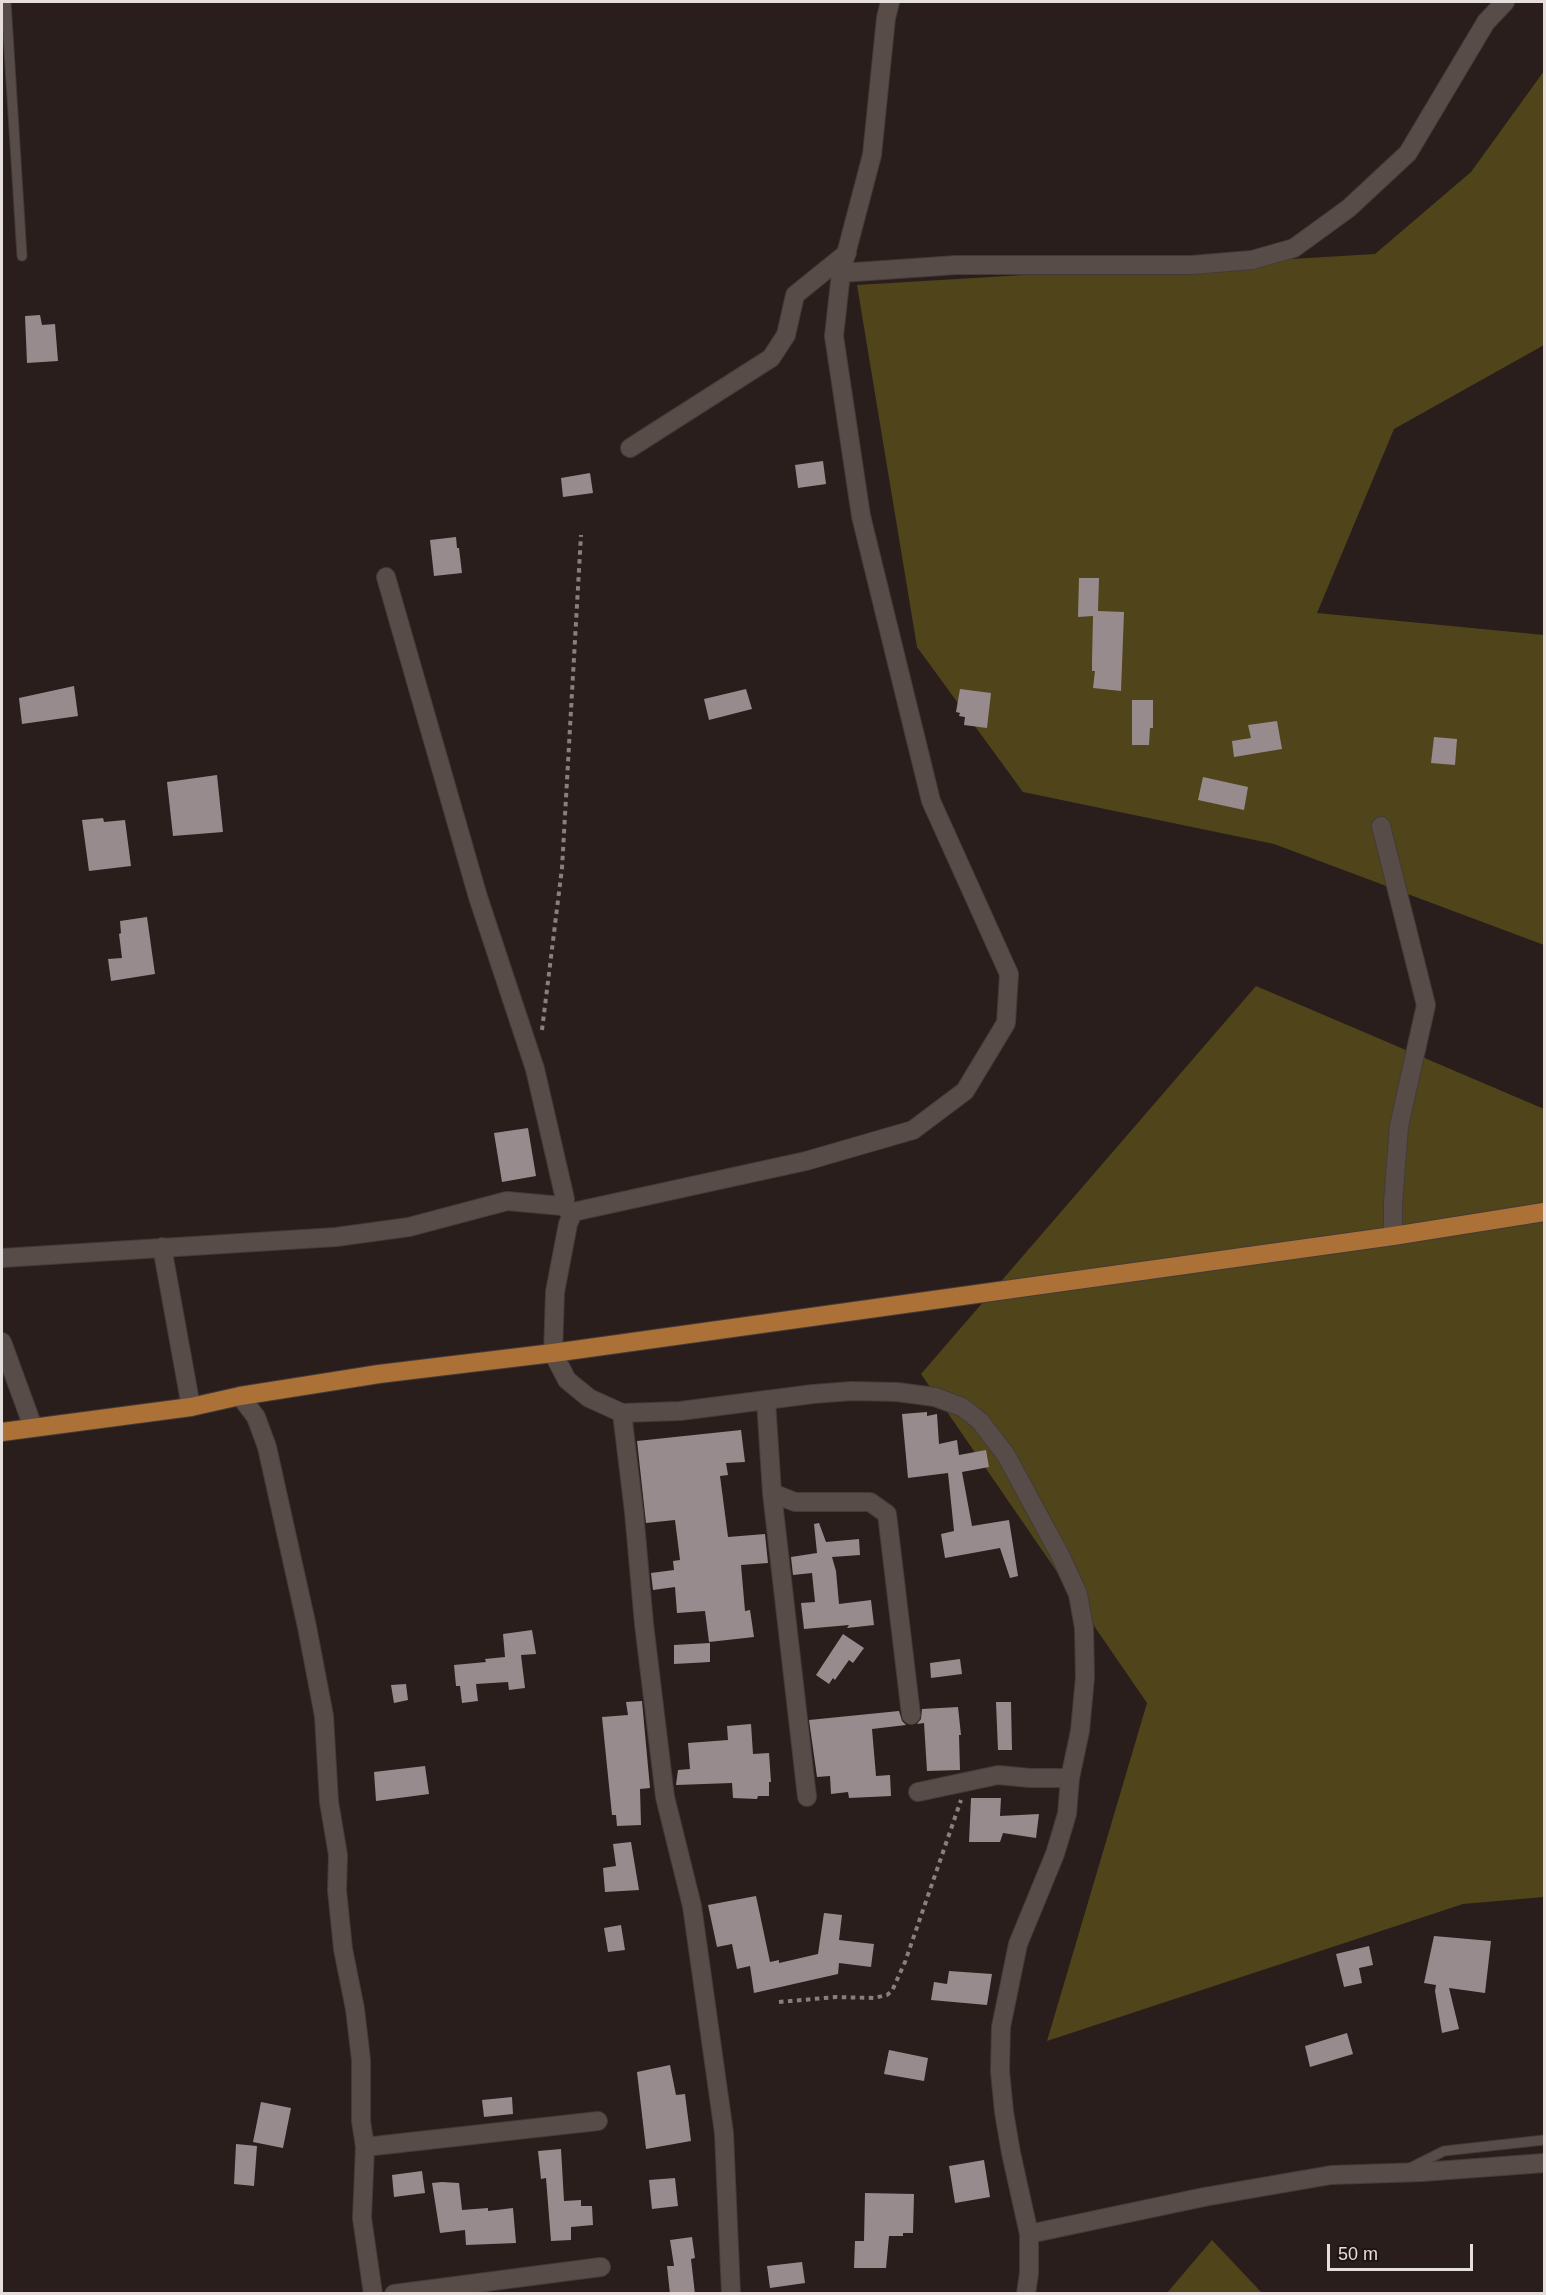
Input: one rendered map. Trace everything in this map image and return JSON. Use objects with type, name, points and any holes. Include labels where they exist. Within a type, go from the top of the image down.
[{"type":"main road","points":[[2,1432],[191,1407],[240,1396],[379,1374],[553,1353],[1393,1236],[1545,1212]]},
{"type":"street","points":[[2,1258],[336,1237],[409,1227],[507,1201],[567,1209],[806,1161],[913,1130],[965,1091],[1006,1023],[1009,974],[931,801],[861,516],[834,336],[841,273],[872,155],[886,18],[890,2]]},
{"type":"street","points":[[841,273],[956,265],[1192,265],[1252,260],[1294,248],[1349,208],[1408,153],[1486,22],[1505,2]]},
{"type":"street","points":[[630,448],[771,358],[786,335],[795,295],[847,253]]},
{"type":"street","points":[[386,577],[478,897],[535,1069],[565,1199],[568,1224],[555,1292],[553,1353],[567,1380],[589,1398],[622,1413],[680,1411],[813,1394],[897,1392],[935,1397],[962,1407],[980,1421],[1006,1455],[1060,1555],[1078,1594],[1084,1628],[1084,1677],[1080,1731],[1070,1778],[1067,1814],[1048,1872],[1018,1944],[1002,2027],[1000,2071],[1004,2112],[1029,2234],[1029,2273],[1026,2294]]},
{"type":"street","points":[[1381,826],[1426,1005],[1399,1126],[1393,1236]]},
{"type":"street","points":[[162,1247],[191,1407]]},
{"type":"street","points":[[2,1342],[33,1427]]},
{"type":"street","points":[[240,1396],[256,1417],[267,1447],[305,1617],[324,1716],[329,1802],[338,1855],[339,1916],[355,2009],[360,2060],[361,2121],[365,2147],[363,2218],[373,2294]]},
{"type":"street","points":[[766,1401],[772,1493],[807,1797]]},
{"type":"street","points":[[622,1413],[665,1797],[692,1906],[724,2133],[731,2294]]},
{"type":"street","points":[[772,1493],[795,1502],[870,1502],[886,1514],[911,1715]]},
{"type":"street","points":[[918,1792],[974,1782],[998,1775],[1070,1778]]},
{"type":"street","points":[[365,2147],[598,2121]]},
{"type":"street","points":[[1029,2234],[1290,2181],[1331,2175],[1401,2173],[1545,2163]]},
{"type":"street","points":[[394,2294],[601,2267]]},
{"type":"lane","points":[[6,2],[22,256]]},
{"type":"lane","points":[[1401,2173],[1444,2151],[1545,2140]]},
{"type":"path","points":[[541,1039],[547,1008],[562,868],[581,535]]},
{"type":"path","points":[[779,2002],[836,1997],[874,1998],[888,1995],[892,1991],[905,1962],[963,1797],[974,1782]]},
{"type":"shaded area","points":[[1544,71],[1544,345],[1394,429],[1317,613],[1544,635],[1544,945],[1274,844],[1023,792],[917,647],[857,285],[1375,254],[1471,172]]},
{"type":"shaded area","points":[[1256,986],[1544,1109],[1544,1897],[1463,1904],[1047,2041],[1147,1703],[921,1374]]},
{"type":"shaded area","points":[[1212,2240],[1262,2293],[1167,2293]]},
{"type":"building","points":[[40,315],[42,325],[55,324],[58,361],[27,363],[25,316]]},
{"type":"building","points":[[823,461],[826,484],[798,488],[795,465]]},
{"type":"building","points":[[590,473],[593,493],[563,497],[561,478]]},
{"type":"building","points":[[456,537],[462,573],[434,576],[430,540]]},
{"type":"building","points":[[1079,578],[1099,578],[1098,611],[1124,612],[1121,691],[1093,688],[1095,671],[1092,671],[1093,616],[1078,617]]},
{"type":"building","points":[[74,686],[78,716],[22,724],[19,698]]},
{"type":"building","points":[[746,689],[752,709],[709,720],[704,699]]},
{"type":"building","points":[[960,689],[991,693],[987,728],[964,725],[965,717],[959,716],[960,713],[956,712]]},
{"type":"building","points":[[1132,700],[1153,700],[1153,728],[1150,728],[1149,745],[1132,745]]},
{"type":"building","points":[[1277,721],[1282,749],[1234,757],[1232,741],[1251,738],[1248,725]]},
{"type":"building","points":[[1434,737],[1457,739],[1455,765],[1431,763]]},
{"type":"building","points":[[217,775],[223,832],[173,836],[167,782]]},
{"type":"building","points":[[1203,777],[1248,787],[1244,810],[1198,800]]},
{"type":"building","points":[[103,818],[104,822],[125,820],[131,866],[89,871],[82,820]]},
{"type":"building","points":[[147,917],[155,974],[111,981],[108,959],[122,958],[120,921]]},
{"type":"building","points":[[528,1128],[536,1176],[502,1182],[494,1133]]},
{"type":"building","points":[[927,1412],[927,1416],[937,1414],[939,1444],[957,1440],[959,1455],[986,1450],[989,1467],[962,1472],[972,1526],[1009,1520],[1018,1576],[1010,1578],[1000,1548],[945,1558],[941,1534],[954,1531],[948,1473],[908,1478],[902,1414]]},
{"type":"building","points":[[741,1430],[745,1462],[726,1463],[728,1475],[720,1476],[728,1537],[765,1534],[768,1563],[741,1565],[745,1611],[750,1610],[754,1637],[709,1642],[705,1611],[677,1613],[675,1587],[653,1590],[651,1573],[674,1570],[673,1561],[680,1560],[675,1520],[646,1523],[637,1441]]},
{"type":"building","points":[[819,1523],[826,1542],[859,1539],[860,1555],[832,1557],[836,1571],[839,1604],[871,1600],[874,1625],[804,1629],[801,1603],[815,1602],[812,1573],[793,1575],[791,1557],[817,1553],[814,1524]]},
{"type":"building","points":[[532,1630],[536,1654],[521,1655],[525,1688],[509,1690],[508,1682],[476,1684],[478,1701],[462,1703],[460,1686],[456,1686],[454,1665],[486,1662],[485,1659],[505,1657],[503,1634]]},
{"type":"building","points":[[843,1634],[864,1648],[853,1663],[849,1660],[835,1680],[833,1678],[829,1684],[816,1675]]},
{"type":"building","points":[[710,1643],[710,1662],[674,1664],[674,1645]]},
{"type":"building","points":[[960,1659],[962,1674],[931,1678],[930,1663]]},
{"type":"building","points":[[406,1684],[408,1700],[394,1703],[391,1685]]},
{"type":"building","points":[[642,1701],[650,1788],[640,1789],[641,1825],[617,1826],[616,1815],[612,1815],[602,1717],[628,1715],[626,1702]]},
{"type":"building","points":[[996,1702],[1011,1702],[1012,1750],[998,1750]]},
{"type":"building","points":[[958,1707],[961,1735],[959,1735],[960,1770],[927,1771],[924,1723],[917,1724],[921,1719],[922,1709]]},
{"type":"building","points":[[899,1711],[906,1725],[872,1729],[876,1776],[890,1775],[891,1796],[849,1798],[848,1792],[831,1794],[830,1776],[817,1777],[809,1720]]},
{"type":"building","points":[[751,1724],[753,1754],[769,1753],[771,1782],[769,1782],[769,1796],[758,1796],[757,1799],[733,1798],[732,1783],[676,1785],[678,1770],[690,1769],[688,1743],[728,1740],[727,1726]]},
{"type":"building","points":[[425,1766],[429,1794],[376,1801],[374,1772]]},
{"type":"building","points":[[971,1798],[1001,1798],[1000,1816],[1039,1814],[1036,1838],[1003,1833],[1000,1842],[969,1842]]},
{"type":"building","points":[[631,1842],[639,1890],[605,1892],[603,1868],[616,1866],[613,1844]]},
{"type":"building","points":[[756,1896],[770,1962],[779,1960],[779,1963],[818,1954],[824,1913],[842,1915],[839,1940],[874,1944],[871,1967],[839,1963],[838,1974],[754,1993],[750,1966],[737,1969],[732,1944],[717,1947],[708,1905]]},
{"type":"building","points":[[621,1925],[625,1950],[608,1952],[604,1928]]},
{"type":"building","points":[[1434,1936],[1491,1941],[1485,1993],[1449,1988],[1459,2029],[1442,2033],[1436,1985],[1424,1983]]},
{"type":"building","points":[[1369,1946],[1373,1965],[1359,1968],[1362,1983],[1344,1987],[1336,1954]]},
{"type":"building","points":[[949,1971],[992,1974],[987,2005],[931,2000],[934,1982],[947,1984]]},
{"type":"building","points":[[1347,2033],[1353,2054],[1310,2067],[1305,2046]]},
{"type":"building","points":[[889,2050],[928,2058],[924,2081],[884,2074]]},
{"type":"building","points":[[670,2065],[676,2095],[685,2094],[691,2141],[646,2149],[637,2072]]},
{"type":"building","points":[[512,2097],[513,2114],[484,2117],[482,2100]]},
{"type":"building","points":[[261,2102],[291,2108],[283,2148],[253,2142]]},
{"type":"building","points":[[236,2144],[257,2146],[254,2186],[234,2184]]},
{"type":"building","points":[[561,2149],[564,2201],[581,2200],[581,2206],[592,2206],[593,2225],[571,2227],[571,2240],[551,2241],[546,2178],[541,2179],[538,2151]]},
{"type":"building","points":[[984,2160],[990,2197],[955,2203],[949,2166]]},
{"type":"building","points":[[422,2171],[425,2193],[394,2197],[392,2175]]},
{"type":"building","points":[[675,2178],[678,2206],[652,2209],[649,2180]]},
{"type":"building","points":[[432,2183],[459,2183],[462,2210],[488,2208],[488,2211],[513,2208],[516,2243],[466,2245],[465,2230],[440,2233]]},
{"type":"building","points":[[865,2193],[914,2194],[913,2233],[889,2236],[886,2268],[854,2268],[855,2241],[864,2241]]},
{"type":"building","points":[[692,2237],[695,2258],[691,2259],[695,2294],[670,2294],[667,2266],[674,2266],[670,2240]]},
{"type":"building","points":[[802,2262],[805,2283],[770,2288],[767,2266]]}]
